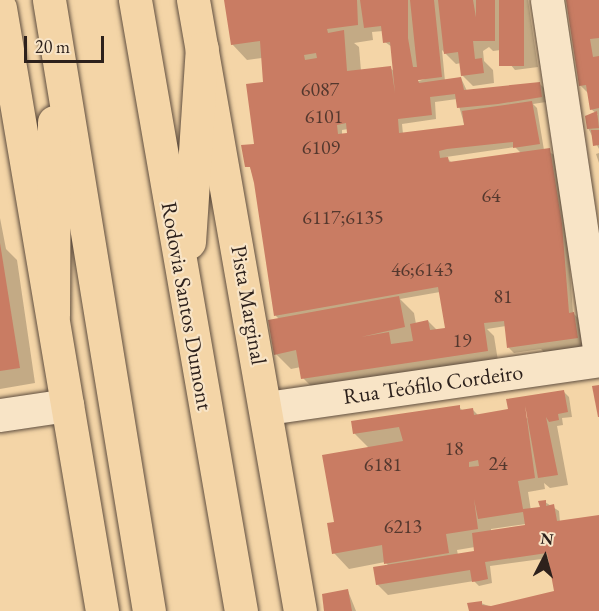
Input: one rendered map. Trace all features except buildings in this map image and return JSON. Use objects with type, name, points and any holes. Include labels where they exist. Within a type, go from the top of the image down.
[{"type":"main road","name":"Rodovia Santos Dumont","points":[[135,0],[241,611]]},
{"type":"main road","name":"Pista Marginal","points":[[193,0],[267,408],[300,611]]},
{"type":"main road","points":[[0,8],[5,65],[53,315],[102,611]]},
{"type":"main road","points":[[52,14],[53,315]]},
{"type":"main road","points":[[52,14],[149,611]]},
{"type":"main road","points":[[185,295],[202,48]]},
{"type":"street","points":[[547,0],[599,347]]},
{"type":"street","name":"Rua Teófilo Cordeiro","points":[[267,408],[599,360]]},
{"type":"street","points":[[0,415],[67,405]]}]
